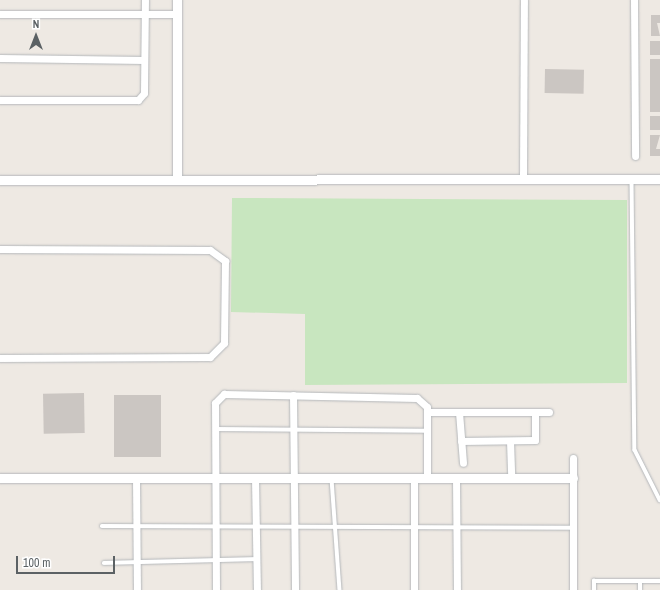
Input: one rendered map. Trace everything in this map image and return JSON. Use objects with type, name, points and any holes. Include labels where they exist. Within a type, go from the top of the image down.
[{"type":"street","points":[[0,100],[138,100],[144,93],[145,0]]},
{"type":"street","points":[[177,0],[177,179]]},
{"type":"street","points":[[523,179],[524,0]]},
{"type":"street","points":[[634,0],[634,156]]},
{"type":"street","points":[[0,14],[177,14]]},
{"type":"street","points":[[0,58],[144,60]]},
{"type":"street","points":[[0,180],[660,179]]},
{"type":"street","points":[[0,249],[210,250],[224,261],[224,343],[210,357],[0,358]]},
{"type":"street","points":[[216,590],[215,403],[224,394],[417,398],[427,407],[427,478]]},
{"type":"street","points":[[293,395],[295,430],[294,590]]},
{"type":"street","points":[[427,412],[549,412]]},
{"type":"street","points":[[459,412],[463,463]]},
{"type":"street","points":[[461,441],[535,440],[535,412]]},
{"type":"street","points":[[510,441],[511,478]]},
{"type":"street","points":[[573,458],[573,590]]},
{"type":"street","points":[[0,478],[573,478]]},
{"type":"street","points":[[136,478],[136,590]]},
{"type":"street","points":[[255,478],[257,590]]},
{"type":"street","points":[[414,478],[414,590]]},
{"type":"street","points":[[456,478],[457,590]]},
{"type":"lane","points":[[632,179],[635,450],[660,500]]},
{"type":"lane","points":[[215,429],[427,431]]},
{"type":"lane","points":[[332,478],[340,590]]},
{"type":"lane","points":[[102,526],[136,527],[256,525],[294,527],[335,525],[414,526],[456,529],[573,528]]},
{"type":"lane","points":[[104,563],[257,559]]},
{"type":"lane","points":[[594,590],[594,581],[660,581]]},
{"type":"lane","points":[[640,582],[640,590]]},
{"type":"green space","points":[[232,198],[627,200],[627,383],[305,385],[305,314],[231,312]]},
{"type":"building","points":[[651,15],[660,15],[660,23],[657,23],[660,36],[651,36]]},
{"type":"building","points":[[650,41],[660,41],[660,55],[650,55]]},
{"type":"building","points":[[650,59],[660,59],[660,112],[650,112]]},
{"type":"building","points":[[545,69],[584,70],[584,94],[545,93]]},
{"type":"building","points":[[650,116],[660,116],[660,130],[650,130]]},
{"type":"building","points":[[650,135],[660,135],[656,149],[660,149],[660,156],[650,156]]},
{"type":"building","points":[[84,393],[85,433],[44,434],[43,394]]},
{"type":"building","points":[[114,395],[161,395],[161,457],[114,457]]}]
